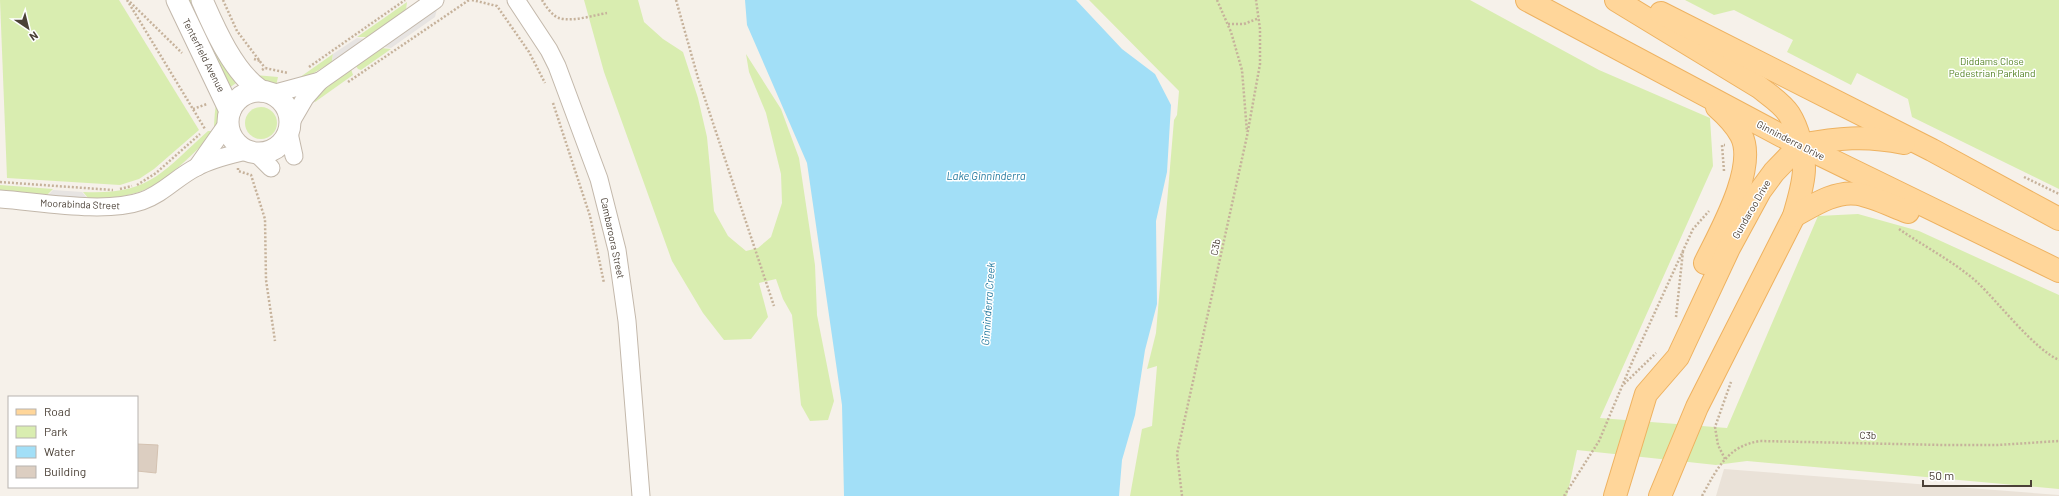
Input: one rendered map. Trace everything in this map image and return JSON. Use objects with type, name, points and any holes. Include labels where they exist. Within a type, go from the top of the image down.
[{"type":"main road","name":"Ginninderra Drive","points":[[1527,0],[1800,145],[1967,228],[2059,271]]},
{"type":"main road","points":[[1616,0],[1759,87],[1775,99],[1789,113],[1800,145],[1804,167],[1794,216],[1698,407],[1660,496]]},
{"type":"main road","points":[[1636,0],[1932,150],[2059,219]]},
{"type":"main road","points":[[1646,394],[1672,334],[1738,194],[1745,155],[1742,136],[1730,120],[1706,95]]},
{"type":"main road","points":[[1800,145],[1832,139],[1877,138],[1932,150]]},
{"type":"main road","name":"Gundaroo Drive","points":[[1615,496],[1646,394],[1678,357],[1728,248],[1760,191],[1774,172],[1800,145]]},
{"type":"main road","points":[[1794,216],[1817,203],[1837,195],[1857,193],[1923,217],[1967,228]]},
{"type":"street","name":"Tenterfield Avenue","points":[[177,0],[229,117]]},
{"type":"street","points":[[202,0],[213,26],[246,79],[284,103],[289,112],[294,156]]},
{"type":"street","points":[[197,167],[244,153],[266,152],[276,149],[284,142],[305,98],[320,81],[435,0]]},
{"type":"street","name":"Cambaroora Street","points":[[516,0],[549,50],[557,66],[599,179],[608,214],[618,257],[626,313],[641,496]]},
{"type":"street","points":[[197,167],[229,117],[238,99],[247,93],[267,92],[320,81]]},
{"type":"street","points":[[229,117],[231,137],[244,153],[271,168]]},
{"type":"street","name":"Moorabinda Street","points":[[0,199],[98,207],[121,207],[157,194],[197,167]]},
{"type":"path","points":[[127,0],[188,58]]},
{"type":"path","points":[[0,182],[115,190],[138,185],[156,173],[206,129],[127,0]]},
{"type":"path","points":[[223,0],[237,30],[265,68],[293,74]]},
{"type":"path","points":[[304,70],[405,0]]},
{"type":"path","points":[[346,84],[470,0],[497,6],[530,52],[548,90]]},
{"type":"path","points":[[542,0],[553,15],[558,19],[568,20],[607,13]]},
{"type":"path","points":[[676,0],[698,78],[774,306]]},
{"type":"path","points":[[1217,0],[1228,24],[1242,70],[1247,136]]},
{"type":"path","name":"C3b","points":[[1182,496],[1177,454],[1247,136],[1260,64],[1259,18],[1256,0]]},
{"type":"path","points":[[1228,24],[1244,24],[1259,18]]},
{"type":"path","points":[[550,97],[590,216],[605,286]]},
{"type":"path","points":[[1722,145],[1724,160],[1723,177]]},
{"type":"path","points":[[244,153],[237,164],[238,171],[251,175],[265,219],[266,280],[275,341]]},
{"type":"path","points":[[1564,496],[1599,441],[1622,386],[1693,229],[1704,219],[1712,207]]},
{"type":"path","points":[[1899,228],[1956,264],[1978,283],[2038,344],[2059,360]]},
{"type":"path","points":[[1622,386],[1672,334],[1684,247]]},
{"type":"path","points":[[1725,459],[1718,445],[1715,427],[1732,379]]},
{"type":"path","name":"C3b","points":[[1702,496],[1725,459],[1738,447],[1748,443],[1760,441],[1998,445],[2059,440]]},
{"type":"shaded area","points":[[437,9],[435,17],[391,48],[382,47]]},
{"type":"shaded area","points":[[357,38],[365,39],[332,62],[333,54]]},
{"type":"shaded area","points":[[53,190],[82,192],[88,199],[47,196]]},
{"type":"shaded area","points":[[1724,469],[2059,495],[2059,496],[1716,496]]},
{"type":"green space","points":[[0,0],[119,0],[199,130],[154,169],[139,179],[120,185],[7,178]]},
{"type":"green space","points":[[184,0],[197,0],[239,81],[229,88]]},
{"type":"green space","points":[[584,0],[638,0],[644,22],[663,39],[683,52],[698,98],[707,137],[714,211],[728,236],[746,251],[758,248],[771,237],[782,203],[781,174],[766,113],[749,72],[746,54],[781,109],[799,158],[815,265],[817,315],[834,401],[828,420],[810,421],[801,405],[792,315],[783,299],[776,279],[759,283],[768,317],[751,339],[724,340],[703,313],[672,261],[604,72]]},
{"type":"green space","points":[[1089,0],[1470,0],[1599,70],[1710,118],[1713,166],[1600,418],[1727,428],[1818,216],[1858,214],[1919,231],[2059,295],[2059,489],[1747,461],[1716,465],[1577,450],[1567,496],[1130,496],[1142,429],[1152,426],[1157,366],[1147,369],[1156,333],[1174,120],[1177,115],[1179,91]]},
{"type":"green space","name":"Diddams Close Pedestrian Parkland","points":[[1685,0],[2059,0],[2059,189],[1912,117],[1908,99],[1857,73],[1851,85],[1787,52],[1793,40],[1734,10],[1714,15]]},
{"type":"green space","points":[[407,2],[406,10],[367,37],[357,37]]},
{"type":"green space","points":[[381,48],[391,49],[361,70],[358,69],[356,66]]},
{"type":"green space","points":[[333,54],[332,62],[307,77],[296,80]]},
{"type":"green space","points":[[351,69],[353,75],[315,102],[312,99]]},
{"type":"green space","points":[[255,75],[278,77],[276,86],[265,84]]},
{"type":"green space","points":[[217,101],[221,116],[214,129],[215,110]]},
{"type":"green space","points":[[261,107],[267,108],[274,114],[277,123],[276,129],[270,136],[261,139],[255,138],[248,132],[245,123],[246,117],[252,110]]},
{"type":"green space","points":[[208,131],[211,131],[213,135],[171,173],[158,183],[145,190],[129,195],[110,198],[88,198],[83,192],[124,190],[140,185],[165,170]]},
{"type":"green space","points":[[0,185],[53,189],[47,195],[0,191]]},
{"type":"water","name":"Lake Ginninderra","points":[[745,0],[1076,0],[1122,49],[1155,74],[1171,105],[1167,172],[1156,221],[1157,304],[1145,350],[1135,415],[1122,460],[1119,496],[844,496],[842,405],[807,163],[747,25]]},
{"type":"building","points":[[138,444],[158,445],[156,473],[138,471]]},
{"type":"water label","name":"Ginninderra Creek","points":[[988,304]]}]
